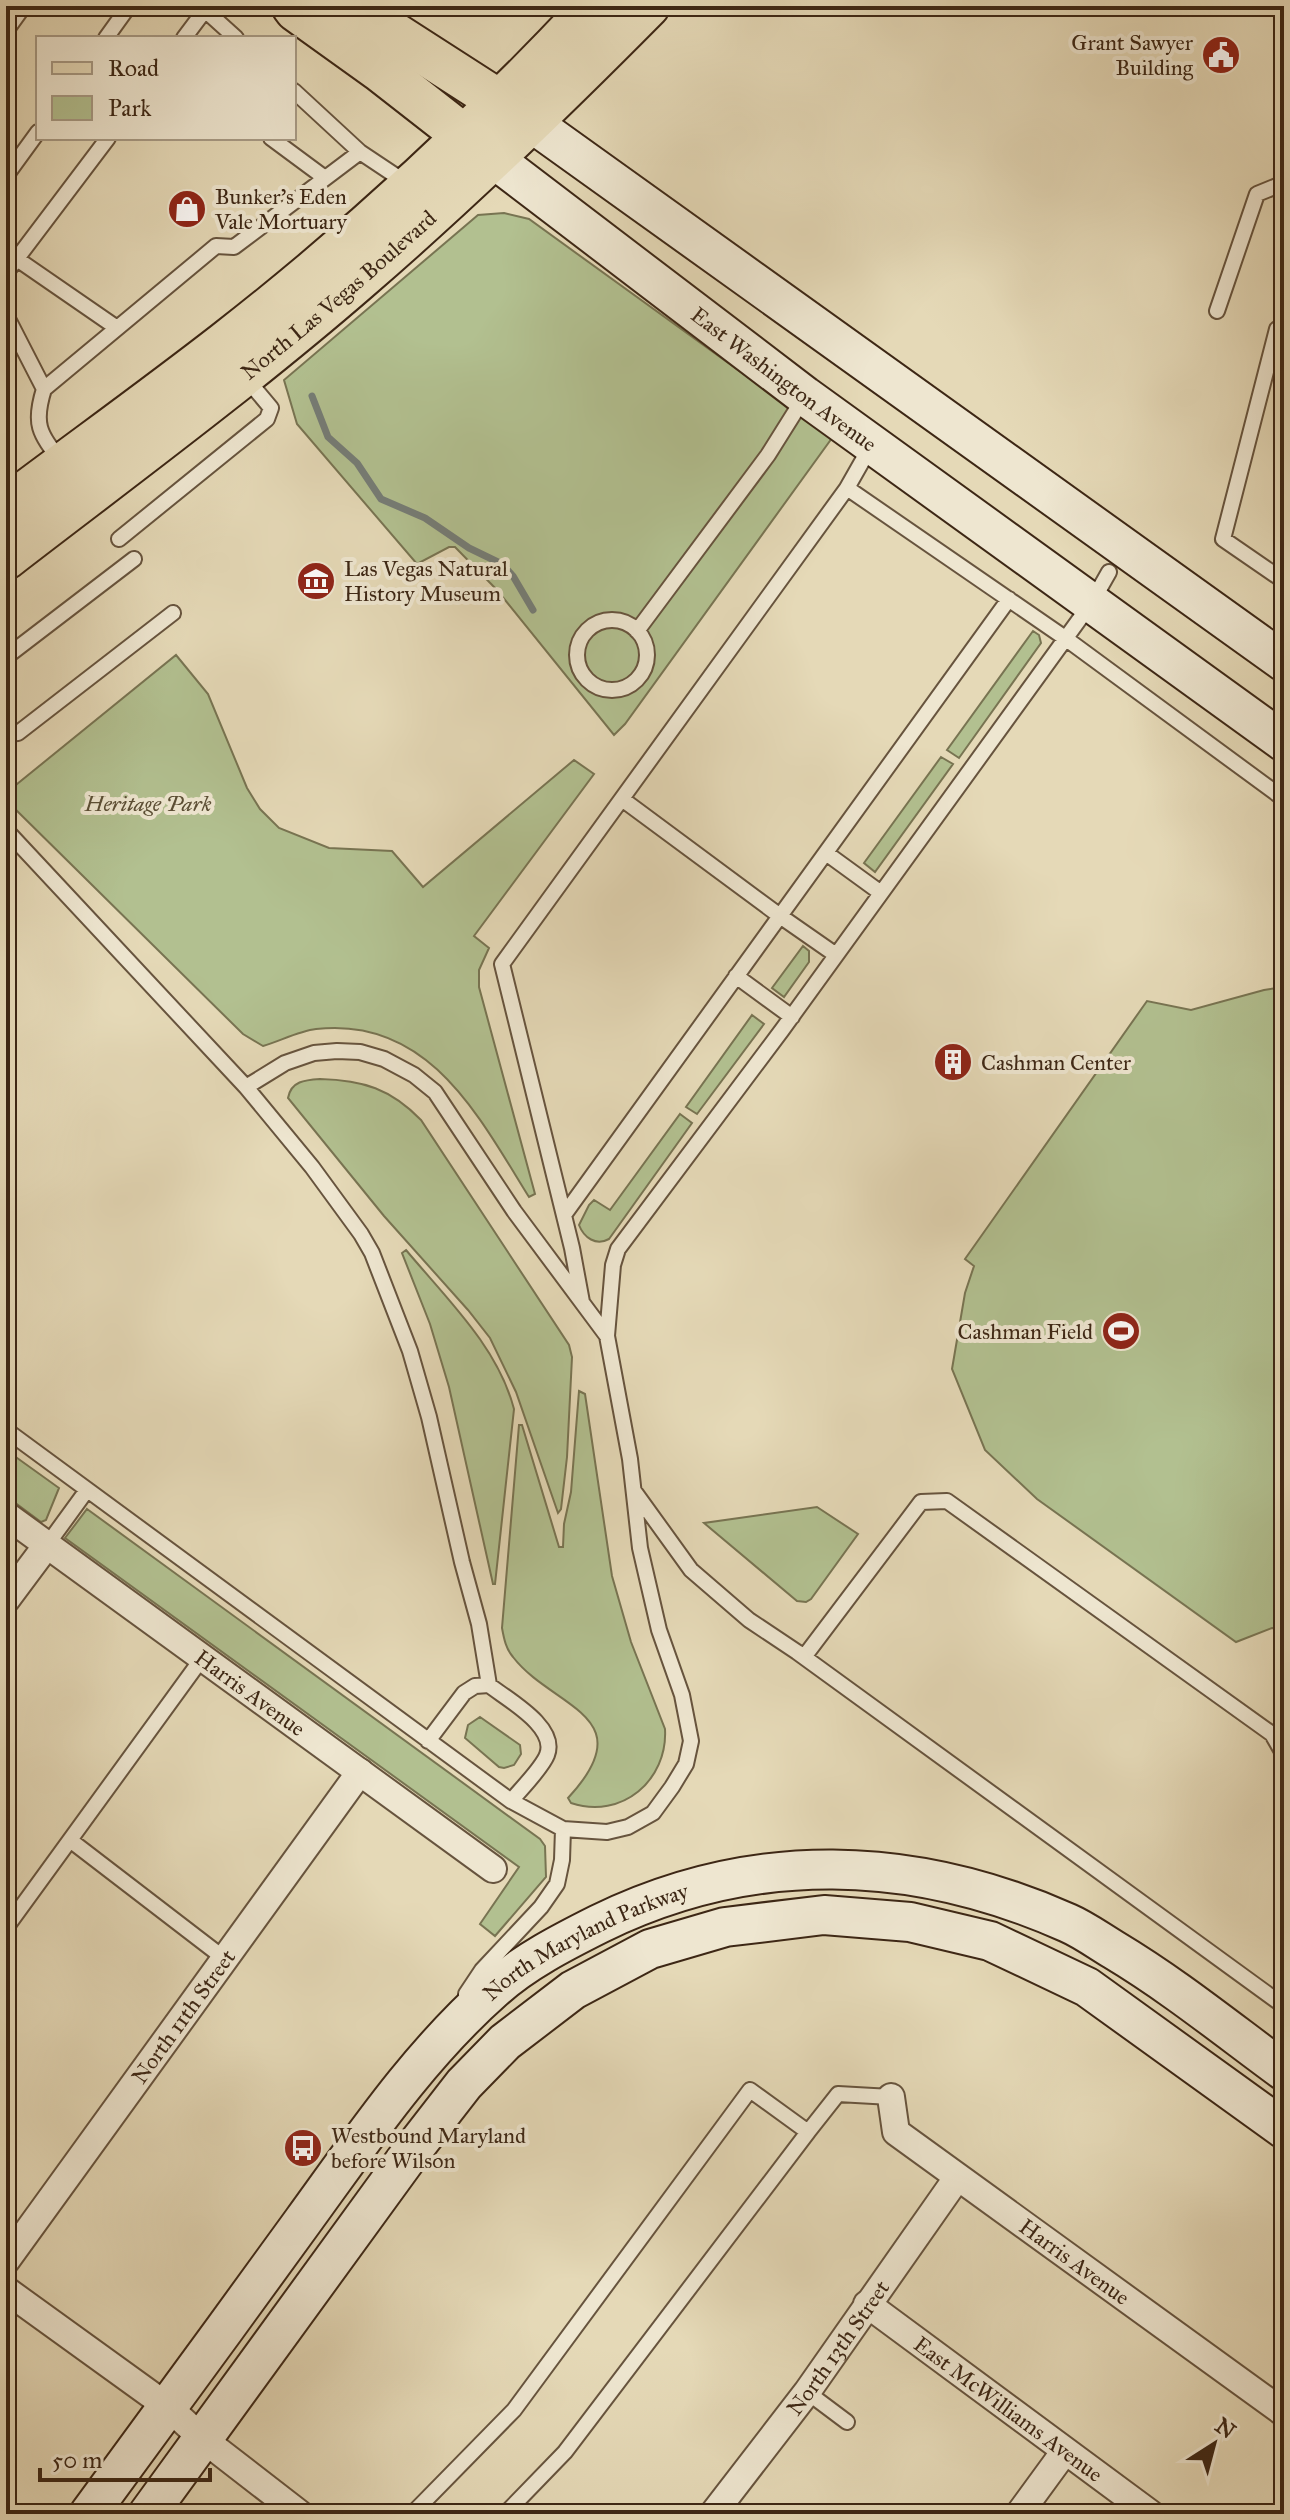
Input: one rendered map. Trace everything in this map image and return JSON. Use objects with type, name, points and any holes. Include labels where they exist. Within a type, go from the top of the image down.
[{"type":"main road","name":"East Washington Avenue","points":[[293,6],[805,396],[872,444],[1100,587],[1284,742]]},
{"type":"main road","points":[[351,6],[516,112],[1284,662]]},
{"type":"main road","name":"North Las Vegas Boulevard","points":[[516,112],[593,6]]},
{"type":"main road","name":"North Las Vegas Boulevard","points":[[6,507],[75,480],[242,374],[357,281],[516,112],[648,6]]},
{"type":"main road","name":"North Las Vegas Boulevard","points":[[6,558],[75,480],[226,342],[335,253],[410,185],[479,148]]},
{"type":"main road","name":"North Maryland Parkway","points":[[89,2514],[422,2059],[496,1987],[562,1942],[638,1905],[708,1884],[776,1872],[852,1868],[932,1878],[998,1894],[1072,1924],[1145,1969],[1284,2071]]},
{"type":"main road","name":"North Maryland Parkway","points":[[148,2514],[464,2084],[505,2042],[573,1990],[650,1949],[725,1927],[824,1915],[910,1922],[990,1941],[1087,1987],[1284,2129]]},
{"type":"street","name":"Harris Avenue","points":[[6,1515],[493,1869]]},
{"type":"street","points":[[6,1600],[47,1545]]},
{"type":"street","name":"North 11th Street","points":[[6,2261],[360,1772]]},
{"type":"street","name":"Harris Avenue","points":[[891,2097],[896,2132],[1284,2413]]},
{"type":"street","name":"North 13th Street","points":[[715,2513],[807,2392],[957,2178]]},
{"type":"street","points":[[6,2290],[168,2407],[203,2439],[300,2514]]},
{"type":"street","name":"East McWilliams Avenue","points":[[867,2304],[1151,2514]]},
{"type":"street","points":[[1019,2514],[1065,2451]]},
{"type":"lane","points":[[6,31],[24,6]]},
{"type":"lane","points":[[107,36],[129,6]]},
{"type":"lane","points":[[186,36],[207,8],[234,36]]},
{"type":"lane","points":[[296,93],[360,152],[410,185]]},
{"type":"lane","points":[[6,176],[36,135]]},
{"type":"lane","points":[[6,273],[106,140]]},
{"type":"lane","points":[[274,140],[325,178]]},
{"type":"lane","points":[[75,480],[40,433],[37,411],[44,389],[216,246],[234,247],[360,152]]},
{"type":"lane","points":[[1217,311],[1257,194],[1284,183]]},
{"type":"lane","points":[[17,259],[117,328]]},
{"type":"lane","points":[[6,315],[44,389]]},
{"type":"lane","points":[[1277,329],[1223,539],[1284,581]]},
{"type":"lane","points":[[119,539],[267,419],[271,408],[242,374]]},
{"type":"lane","points":[[637,631],[768,455],[805,396]]},
{"type":"lane","points":[[582,1302],[564,1215],[502,964],[847,488],[872,444]]},
{"type":"lane","points":[[847,488],[1065,638],[1284,799]]},
{"type":"lane","points":[[6,657],[134,559]]},
{"type":"lane","points":[[6,1430],[511,1801],[563,1829],[607,1832],[628,1827],[653,1813],[686,1764],[691,1741],[682,1695],[659,1630],[640,1548],[634,1491],[607,1336],[613,1265],[618,1249],[792,1017],[1100,587]]},
{"type":"lane","points":[[564,1215],[1009,599]]},
{"type":"lane","points":[[6,734],[18,733],[173,613]]},
{"type":"lane","points":[[608,620],[619,620],[637,631],[644,640],[646,662],[635,680],[615,690],[604,689],[586,678],[577,658],[577,647],[588,628],[608,620]]},
{"type":"lane","points":[[622,799],[836,955]]},
{"type":"lane","points":[[6,830],[246,1087],[312,1167],[372,1253],[410,1351],[429,1417],[479,1624],[489,1685]]},
{"type":"lane","points":[[826,853],[881,893]]},
{"type":"lane","points":[[736,976],[792,1017]]},
{"type":"lane","points":[[246,1087],[285,1063],[314,1053],[337,1051],[360,1052],[384,1059],[414,1075],[435,1092],[514,1211],[607,1336]]},
{"type":"lane","points":[[47,1545],[87,1490]]},
{"type":"lane","points":[[634,1491],[691,1570],[749,1620],[1284,2006]]},
{"type":"lane","points":[[804,1657],[921,1502],[947,1501],[1272,1734],[1284,1755]]},
{"type":"lane","points":[[6,1928],[203,1657]]},
{"type":"lane","points":[[428,1741],[464,1693],[475,1686],[489,1685],[541,1725],[549,1739],[547,1755],[511,1801]]},
{"type":"lane","points":[[422,2059],[482,1970],[541,1907],[557,1884],[563,1829]]},
{"type":"lane","points":[[70,1840],[225,1959]]},
{"type":"lane","points":[[412,2514],[514,2410],[750,2090],[808,2132]]},
{"type":"lane","points":[[505,2514],[565,2452],[838,2094],[891,2097]]},
{"type":"lane","points":[[807,2392],[847,2422]]},
{"type":"green space","points":[[504,213],[529,219],[832,438],[614,735],[497,590],[455,547],[449,547],[417,564],[297,424],[284,380],[478,215]]},
{"type":"green space","points":[[1033,631],[1039,635],[1041,643],[959,758],[947,750]]},
{"type":"green space","name":"Heritage Park","points":[[176,655],[208,694],[247,788],[260,809],[279,828],[329,848],[392,851],[423,887],[574,760],[594,774],[474,936],[489,948],[479,970],[479,987],[535,1194],[529,1197],[469,1105],[446,1078],[420,1055],[390,1039],[356,1029],[316,1029],[263,1046],[243,1034],[6,800],[6,793]]},
{"type":"green space","points":[[941,757],[953,764],[875,872],[864,863]]},
{"type":"green space","points":[[803,946],[809,951],[809,962],[784,997],[772,988]]},
{"type":"green space","name":"Cashman Field","points":[[1284,987],[1284,1629],[1272,1628],[1236,1642],[1037,1499],[985,1450],[952,1369],[965,1293],[974,1266],[965,1259],[1147,1001],[1191,1010]]},
{"type":"green space","points":[[752,1015],[764,1024],[697,1114],[686,1107]]},
{"type":"green space","points":[[320,1079],[350,1081],[375,1088],[399,1101],[421,1120],[569,1345],[572,1357],[567,1457],[558,1513],[516,1392],[490,1338],[384,1216],[288,1098],[295,1085]]},
{"type":"green space","points":[[680,1114],[692,1123],[609,1239],[600,1242],[587,1237],[579,1225],[589,1205],[594,1200],[610,1210]]},
{"type":"green space","points":[[406,1250],[483,1344],[496,1365],[514,1409],[495,1584],[449,1387],[430,1324],[402,1253]]},
{"type":"green space","points":[[579,1391],[585,1394],[612,1576],[631,1642],[665,1729],[659,1764],[638,1792],[608,1806],[590,1807],[571,1803],[568,1798],[589,1770],[597,1748],[595,1730],[584,1716],[513,1657],[502,1628],[519,1425],[522,1425],[559,1547],[563,1547]]},
{"type":"green space","points":[[6,1450],[59,1488],[46,1520],[41,1522],[6,1496]]},
{"type":"green space","points":[[817,1507],[858,1534],[806,1602],[797,1601],[704,1523]]},
{"type":"green space","points":[[87,1509],[540,1839],[545,1846],[546,1877],[495,1936],[480,1924],[519,1867],[65,1538]]},
{"type":"green space","points":[[480,1717],[520,1745],[521,1754],[514,1765],[499,1767],[465,1738],[468,1725]]},
{"type":"waterway","points":[[312,396],[328,437],[357,463],[381,499],[425,518],[469,548],[502,564],[513,576],[533,610]]},
{"type":"place","name":"Grant Sawyer Building","points":[[1221,55]]},
{"type":"place","name":"Bunker's Eden Vale Mortuary","points":[[187,209]]},
{"type":"place","name":"Las Vegas Natural History Museum","points":[[316,581]]},
{"type":"place","name":"Cashman Center","points":[[953,1062]]},
{"type":"place","name":"Cashman Field","points":[[1121,1331]]},
{"type":"place","name":"Westbound Maryland before Wilson","points":[[303,2148]]}]
